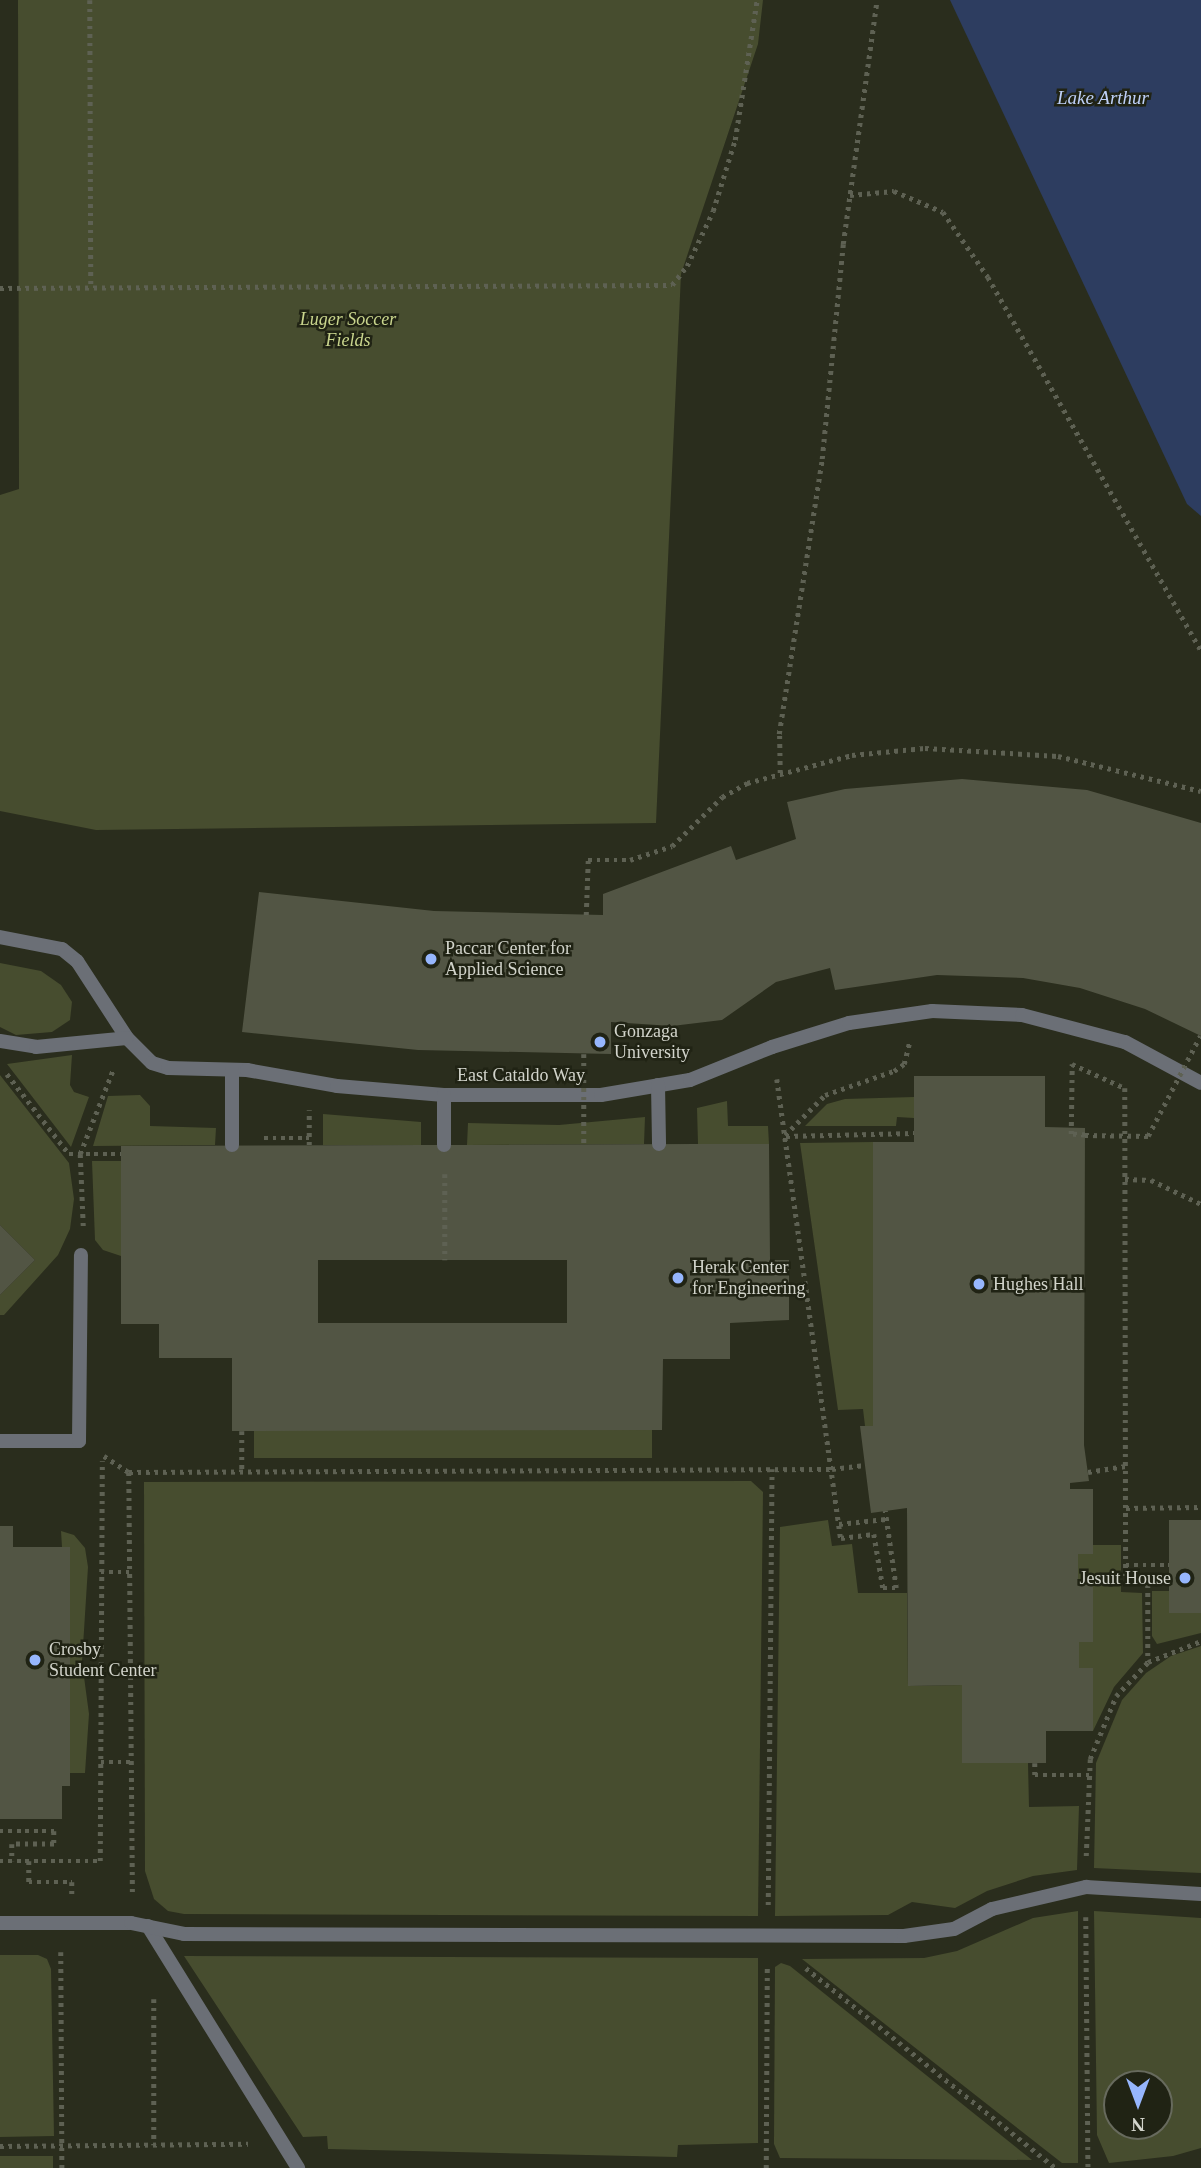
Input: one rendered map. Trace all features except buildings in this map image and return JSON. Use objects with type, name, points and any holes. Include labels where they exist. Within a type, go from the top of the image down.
[{"type":"street","name":"East Cataldo Way","points":[[0,937],[62,949],[76,961],[127,1038],[152,1063],[168,1068],[232,1070],[337,1086],[444,1095],[601,1095],[690,1080],[772,1047],[849,1023],[932,1011],[1022,1015],[1125,1042],[1201,1083]]},
{"type":"street","points":[[0,1041],[36,1047],[127,1038]]},
{"type":"street","points":[[232,1070],[232,1142]]},
{"type":"street","points":[[658,1085],[659,1144]]},
{"type":"street","points":[[444,1095],[444,1145]]},
{"type":"street","points":[[0,1441],[79,1441],[81,1255]]},
{"type":"street","points":[[0,1923],[148,1926],[184,1934],[929,1935],[954,1929],[1023,1899],[1086,1887],[1201,1894]]},
{"type":"street","points":[[148,1926],[280,2143],[298,2168]]},
{"type":"path","points":[[90,0],[91,287]]},
{"type":"path","points":[[0,288],[672,285],[687,266],[713,211],[735,140],[757,0]]},
{"type":"path","points":[[780,773],[779,734],[821,460],[850,195],[877,0]]},
{"type":"path","points":[[850,195],[894,191],[943,212],[988,277],[1201,651]]},
{"type":"path","points":[[586,915],[588,860],[630,860],[672,846],[722,797],[747,783],[852,755],[925,748],[1058,756],[1201,791]]},
{"type":"path","points":[[785,1136],[825,1096],[904,1064],[909,1052],[909,1015]]},
{"type":"path","points":[[1148,1662],[1148,1576],[1126,1577],[1126,1466],[1125,1179],[1125,1088],[1072,1065],[1071,1134],[1085,1135],[1148,1136],[1200,1036]]},
{"type":"path","points":[[81,1255],[85,1199],[80,1154],[127,1038]]},
{"type":"path","points":[[772,1047],[841,1538],[874,1534],[883,1588],[896,1588],[886,1511]]},
{"type":"path","points":[[584,1054],[584,1144]]},
{"type":"path","points":[[2,1068],[69,1154],[121,1154]]},
{"type":"path","points":[[785,1136],[914,1133]]},
{"type":"path","points":[[232,1142],[309,1138]]},
{"type":"path","points":[[444,1145],[445,1260]]},
{"type":"path","points":[[1125,1179],[1151,1180],[1201,1204]]},
{"type":"path","points":[[242,1430],[242,1471]]},
{"type":"path","points":[[0,1861],[100,1861],[102,1455],[129,1472],[832,1469],[865,1465]]},
{"type":"path","points":[[1088,1472],[1126,1466]]},
{"type":"path","points":[[766,2168],[772,1469]]},
{"type":"path","points":[[129,1472],[131,1888],[148,1926]]},
{"type":"path","points":[[1126,1508],[1201,1507]]},
{"type":"path","points":[[839,1524],[887,1519]]},
{"type":"path","points":[[1126,1565],[1169,1565]]},
{"type":"path","points":[[101,1572],[130,1572]]},
{"type":"path","points":[[101,1762],[131,1762]]},
{"type":"path","points":[[1035,1763],[1035,1775],[1089,1775]]},
{"type":"path","points":[[0,1831],[54,1831],[54,1844],[12,1844],[12,1861]]},
{"type":"path","points":[[29,1861],[29,1882],[72,1882],[66,1923],[62,2168]]},
{"type":"path","points":[[767,1936],[1056,2168]]},
{"type":"path","points":[[154,1989],[154,2145]]},
{"type":"path","points":[[0,2146],[280,2143]]},
{"type":"green space","name":"Luger Soccer Fields","points":[[18,0],[763,0],[758,44],[681,274],[656,823],[96,830],[0,811],[0,495],[19,489]]},
{"type":"green space","points":[[0,963],[41,971],[61,985],[72,1002],[70,1020],[52,1032],[16,1035],[0,1027]]},
{"type":"green space","points":[[72,1055],[70,1085],[74,1092],[89,1097],[71,1147],[7,1064]]},
{"type":"green space","points":[[0,1075],[69,1163],[74,1199],[70,1229],[58,1255],[4,1315],[0,1315],[0,1295],[35,1260],[0,1225]]},
{"type":"green space","points":[[140,1095],[150,1106],[150,1126],[216,1128],[215,1145],[93,1146],[108,1096]]},
{"type":"green space","points":[[914,1097],[914,1118],[897,1117],[896,1126],[805,1126],[827,1104],[845,1099]]},
{"type":"green space","points":[[727,1101],[728,1126],[768,1126],[769,1144],[698,1144],[697,1108]]},
{"type":"green space","points":[[323,1114],[421,1122],[421,1145],[323,1145]]},
{"type":"green space","points":[[645,1117],[644,1144],[467,1145],[468,1123],[559,1125]]},
{"type":"green space","points":[[873,1142],[873,1426],[865,1426],[863,1409],[838,1410],[800,1143]]},
{"type":"green space","points":[[92,1161],[121,1161],[121,1256],[103,1250],[95,1240]]},
{"type":"green space","points":[[254,1430],[652,1430],[652,1458],[254,1458]]},
{"type":"green space","points":[[751,1481],[763,1492],[758,1916],[184,1914],[168,1911],[154,1899],[145,1871],[144,1482]]},
{"type":"green space","points":[[828,1520],[832,1546],[852,1544],[858,1593],[907,1593],[908,1686],[962,1685],[963,1763],[1028,1763],[1029,1807],[1079,1806],[1077,1870],[1033,1876],[987,1891],[955,1908],[912,1902],[888,1915],[775,1916],[780,1527]]},
{"type":"green space","points":[[61,1531],[74,1535],[85,1548],[88,1567],[82,1662],[89,1714],[85,1773],[70,1773],[70,1547],[62,1547]]},
{"type":"green space","points":[[1093,1545],[1121,1545],[1121,1592],[1142,1593],[1143,1653],[1114,1687],[1093,1731],[1093,1668],[1079,1668],[1079,1642],[1093,1642],[1093,1579],[1078,1579],[1078,1554],[1093,1554]]},
{"type":"green space","points":[[1152,1591],[1169,1591],[1169,1613],[1201,1613],[1201,1633],[1157,1644],[1152,1636]]},
{"type":"green space","points":[[1201,1646],[1201,1873],[1094,1868],[1096,1763],[1122,1700],[1146,1673],[1171,1656]]},
{"type":"green space","points":[[1078,1911],[1078,2163],[1062,2163],[802,1959],[924,1958],[957,1951],[1033,1918]]},
{"type":"green space","points":[[1094,1911],[1201,1918],[1201,2148],[1173,2156],[1109,2163],[1097,2135]]},
{"type":"green space","points":[[0,1955],[38,1955],[47,1959],[51,1969],[54,2136],[0,2137]]},
{"type":"green space","points":[[184,1956],[758,1958],[758,2143],[678,2145],[677,2157],[328,2149],[327,2136],[303,2137]]},
{"type":"green space","points":[[781,1963],[790,1966],[1032,2160],[780,2158],[774,2144],[775,1967]]},
{"type":"green space","points":[[0,2156],[53,2156],[53,2168],[0,2168]]},
{"type":"water","name":"Lake Arthur","points":[[950,0],[1201,0],[1201,516],[1187,504]]},
{"type":"place","name":"Paccar Center for Applied Science","points":[[431,959]]},
{"type":"place","name":"Gonzaga University","points":[[600,1042]]},
{"type":"place","name":"Herak Center for Engineering","points":[[678,1278]]},
{"type":"place","name":"Hughes Hall","points":[[979,1284]]},
{"type":"place","name":"Jesuit House","points":[[1185,1578]]},
{"type":"place","name":"Crosby Student Center","points":[[35,1660]]}]
